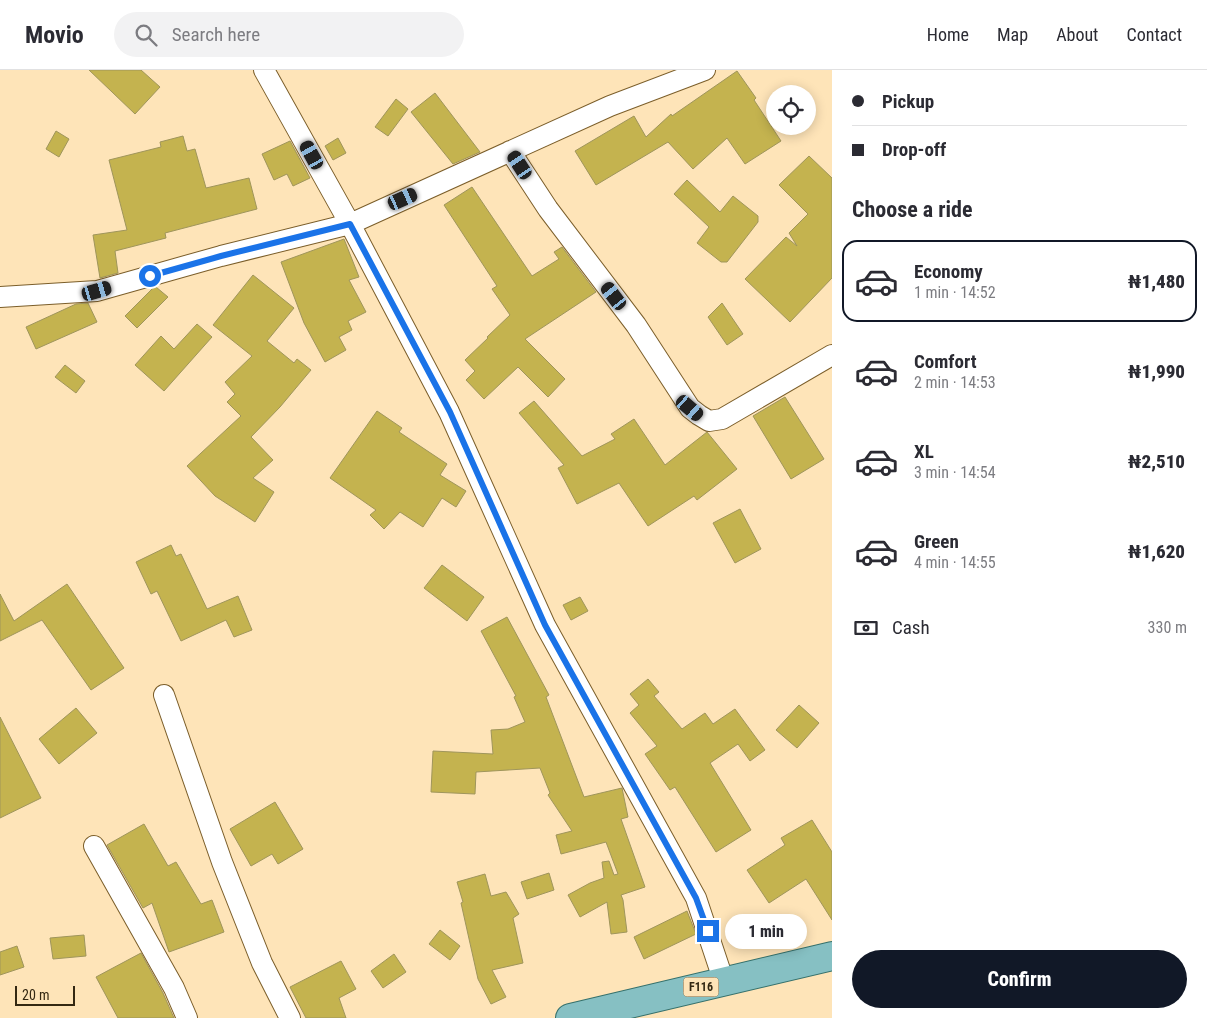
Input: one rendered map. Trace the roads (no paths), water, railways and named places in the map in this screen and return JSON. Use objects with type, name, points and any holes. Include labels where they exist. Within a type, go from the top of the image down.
[{"type":"main road","name":"F116","points":[[570,1018],[832,956]]},
{"type":"street","points":[[264,70],[350,224],[450,412],[545,625],[696,898],[724,982]]},
{"type":"street","points":[[0,297],[97,291],[221,256],[350,224],[610,106],[705,70]]},
{"type":"street","points":[[510,151],[548,209],[636,325],[690,408],[699,415],[709,421],[722,419],[832,355]]},
{"type":"street","points":[[164,695],[222,862],[262,963],[290,1018]]},
{"type":"street","points":[[94,846],[174,988],[187,1018]]}]
